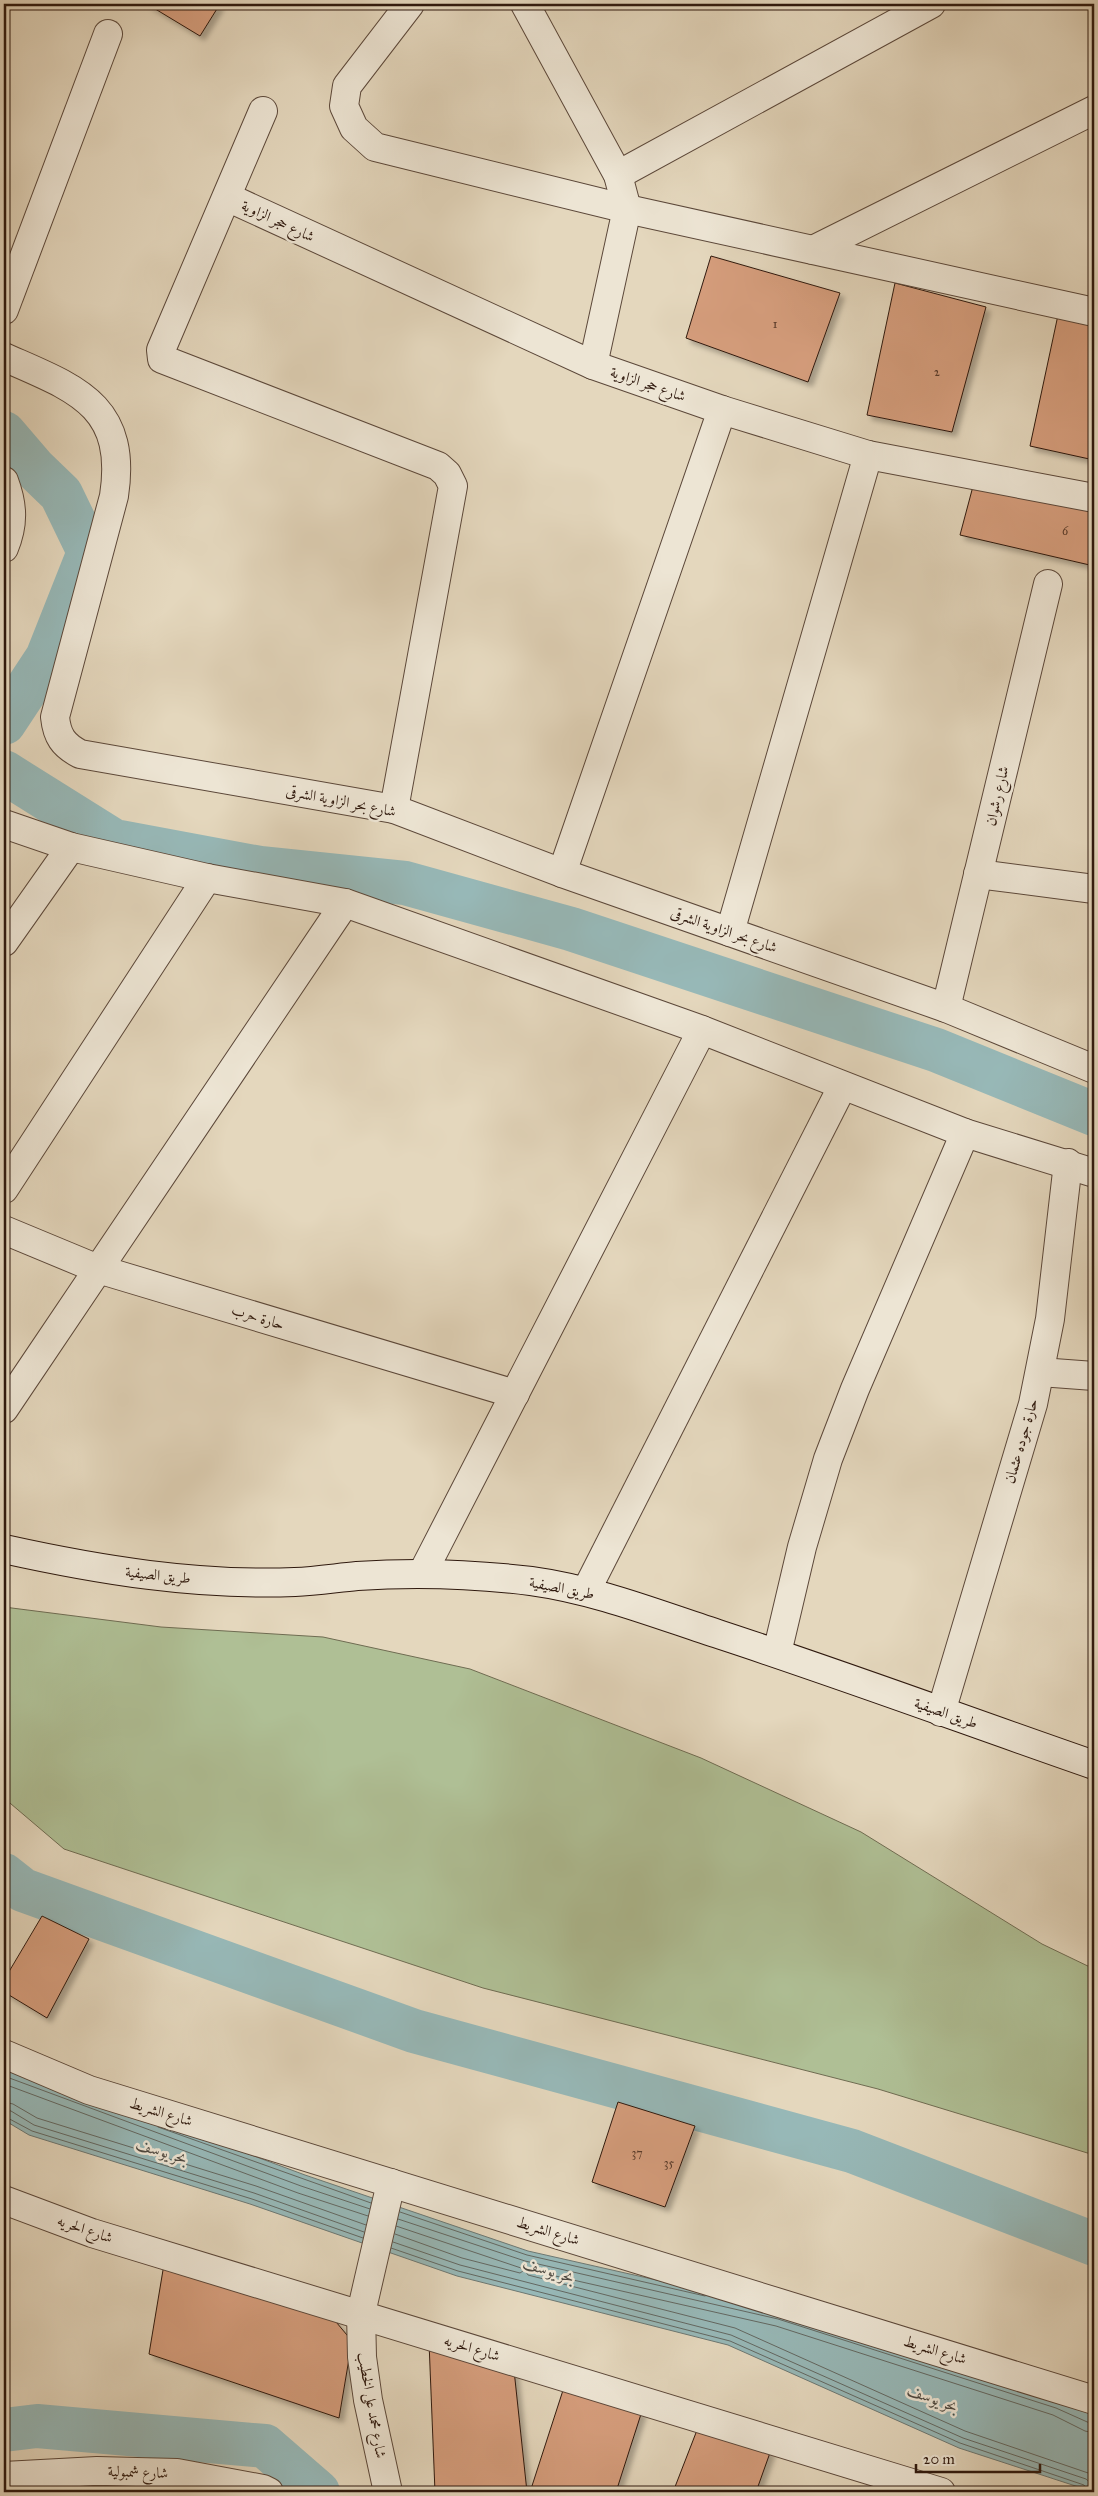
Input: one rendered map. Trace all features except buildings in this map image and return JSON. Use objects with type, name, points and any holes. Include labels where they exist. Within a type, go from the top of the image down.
[{"type":"street","points":[[410,4],[347,86],[344,106],[354,128],[375,147],[627,209],[1094,312]]},
{"type":"street","points":[[525,4],[618,175],[627,209],[593,365]]},
{"type":"street","points":[[618,175],[931,4]]},
{"type":"street","points":[[4,310],[108,34]]},
{"type":"street","points":[[813,250],[1094,110]]},
{"type":"street","points":[[263,112],[162,350],[162,358],[438,466],[447,474],[453,486],[394,810]]},
{"type":"street","name":"شارع حجر الزاوية","points":[[227,198],[593,365],[722,410],[868,455],[1094,498]]},
{"type":"street","name":"شارع بحر الزاوية الشرقى","points":[[4,357],[72,388],[91,403],[101,416],[115,446],[118,472],[114,496],[55,717],[56,729],[61,740],[69,748],[80,754],[394,810],[562,873],[946,1008],[1094,1069]]},
{"type":"street","points":[[562,873],[722,410]]},
{"type":"street","points":[[730,932],[868,455]]},
{"type":"street","points":[[4,481],[10,497],[12,516],[10,534],[4,548]]},
{"type":"street","name":"شارع رشوان","points":[[946,1008],[1048,584]]},
{"type":"street","points":[[4,824],[71,847],[207,878],[345,903],[702,1030],[965,1133],[1068,1163],[1094,1173]]},
{"type":"street","points":[[4,942],[71,847]]},
{"type":"street","points":[[978,874],[1094,889]]},
{"type":"street","points":[[4,1189],[207,878]]},
{"type":"street","points":[[4,1409],[345,903]]},
{"type":"street","points":[[422,1574],[702,1030]]},
{"type":"street","points":[[586,1591],[842,1086]]},
{"type":"street","points":[[777,1653],[802,1547],[828,1459],[855,1389],[965,1133]]},
{"type":"street","name":"حارة جوده عثمان","points":[[941,1712],[1033,1404],[1050,1319],[1068,1163]]},
{"type":"street","name":"حارة حرب","points":[[4,1230],[98,1269],[515,1394]]},
{"type":"street","points":[[1040,1372],[1094,1376]]},
{"type":"street","name":"طريق الصيفية","points":[[4,1549],[70,1564],[126,1572],[220,1581],[295,1582],[358,1576],[422,1574],[486,1577],[586,1591],[777,1653],[1094,1766]]},
{"type":"street","name":"شارع الشريط","points":[[4,2054],[89,2090],[389,2191],[1094,2400]]},
{"type":"street","name":"شارع محمد على الخطيب","points":[[388,2492],[368,2400],[362,2357],[361,2314],[389,2191]]},
{"type":"street","name":"شارع الحريه","points":[[4,2200],[92,2233],[941,2492]]},
{"type":"street","name":"شارع شمبولية","points":[[13,2481],[97,2470],[177,2473],[263,2489],[269,2492]]},
{"type":"green space","points":[[4,1607],[161,1627],[323,1637],[470,1669],[701,1758],[861,1832],[1042,1944],[1094,1969],[1094,2155],[878,2089],[483,1988],[64,1849],[4,1798]]},
{"type":"water","name":"بحر يوسف","points":[[4,2063],[305,2175],[528,2251],[780,2308],[1061,2398],[1094,2415],[1094,2492],[959,2448],[728,2345],[457,2276],[250,2204],[29,2135],[4,2120]]},
{"type":"waterway","points":[[4,433],[34,468],[61,494],[89,552],[47,658],[4,723]]},
{"type":"waterway","points":[[4,772],[114,841],[260,868],[405,883],[571,929],[936,1050],[1094,1114]]},
{"type":"waterway","points":[[4,1875],[23,1890],[414,2031],[852,2151],[1094,2244]]},
{"type":"waterway","points":[[4,2430],[37,2426],[265,2446],[318,2492]]}]
